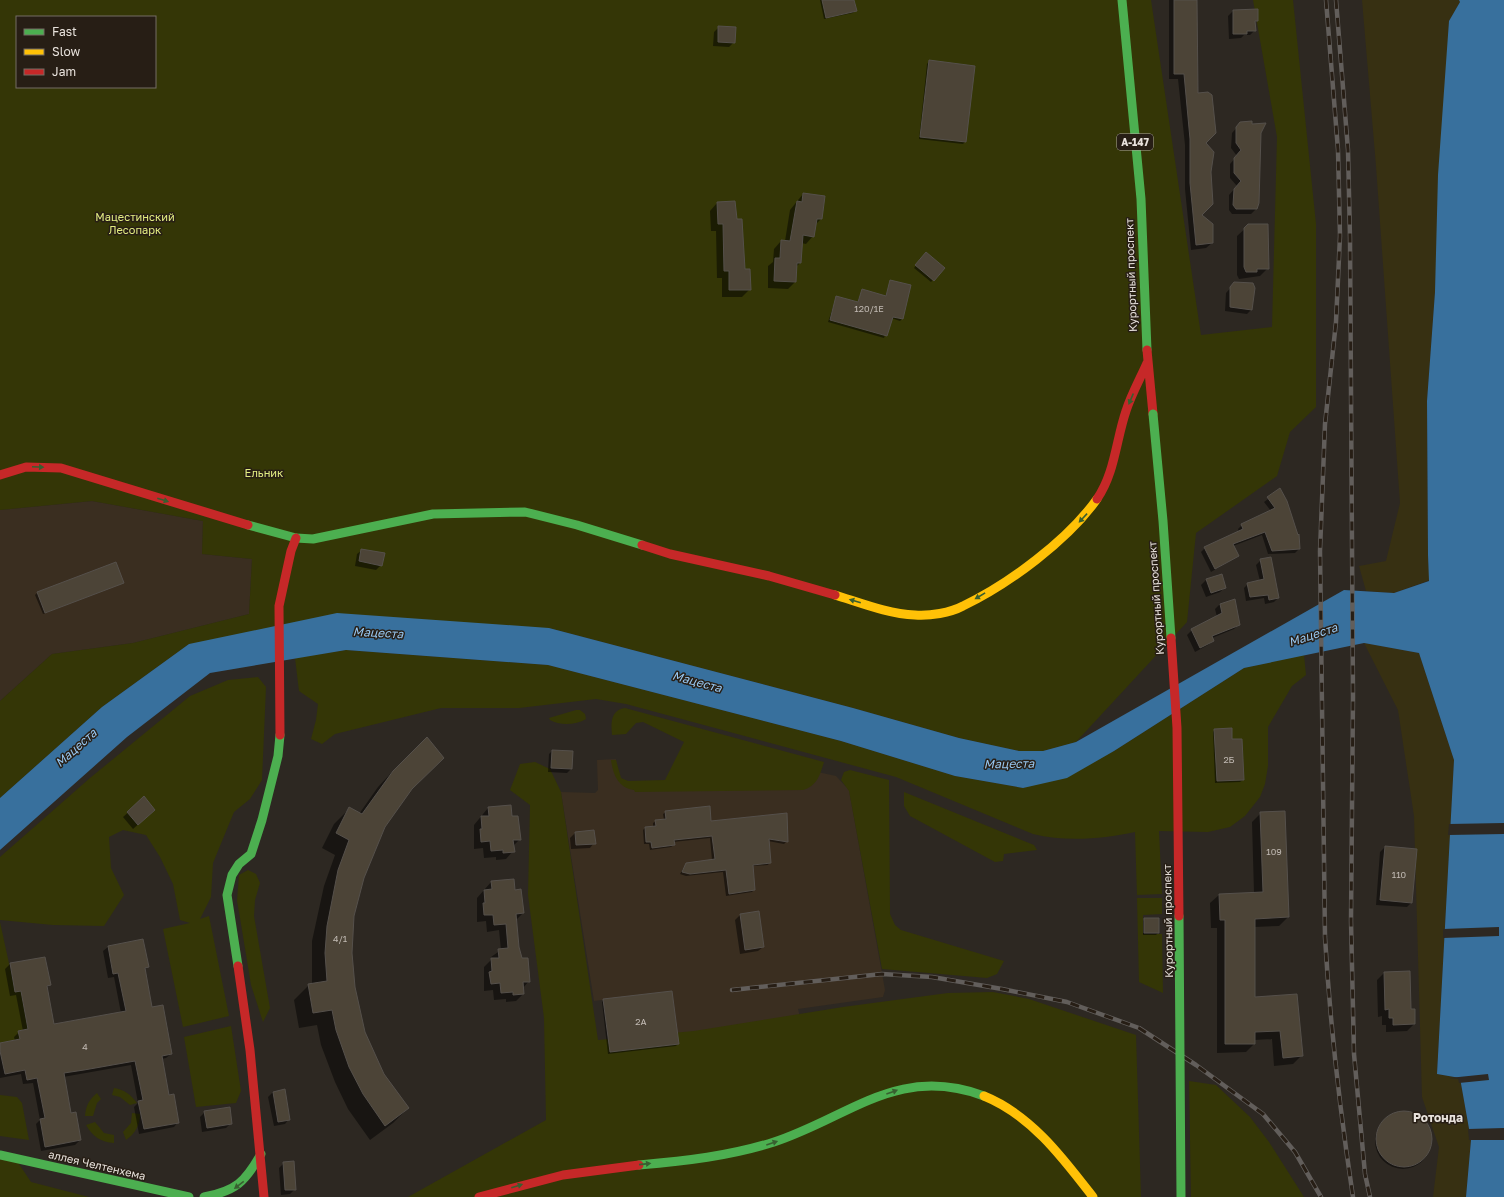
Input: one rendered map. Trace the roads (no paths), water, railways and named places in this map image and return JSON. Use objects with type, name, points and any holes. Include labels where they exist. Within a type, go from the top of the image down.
[{"type":"main road","name":"Курортный проспект","points":[[1122,0],[1141,199],[1147,363],[1163,521],[1177,728],[1181,1197]]},
{"type":"main road","points":[[0,475],[26,467],[61,468],[230,520],[296,538],[313,538],[433,514],[525,512],[576,524],[670,554],[769,576],[882,609],[915,615],[940,614],[962,607],[1017,574],[1059,541],[1085,516],[1102,492],[1113,463],[1126,410],[1147,363]]},
{"type":"main road","points":[[264,1197],[250,1050],[227,894],[232,875],[239,864],[251,854],[262,820],[278,756],[281,730],[279,606],[291,552],[296,538]]},
{"type":"main road","points":[[479,1197],[532,1181],[569,1174],[713,1157],[762,1147],[789,1137],[863,1103],[898,1090],[928,1085],[960,1088],[981,1095],[1018,1113],[1057,1150],[1093,1197]]},
{"type":"main road","points":[[204,1197],[222,1194],[235,1189],[246,1179],[261,1154]]},
{"type":"main road","name":"аллея Челтенхема","points":[[0,1155],[189,1197]]},
{"type":"water","name":"Мацеста","points":[[1459,0],[1504,0],[1504,1197],[1466,1197],[1471,1140],[1460,1078],[1437,1074],[1454,760],[1419,653],[1364,643],[1244,668],[1114,751],[1067,778],[1023,788],[955,776],[841,741],[548,665],[346,650],[210,673],[127,737],[0,850],[0,798],[102,707],[189,644],[337,613],[549,628],[853,708],[959,738],[1019,751],[1043,751],[1076,742],[1344,590],[1394,593],[1429,581],[1427,401],[1435,292],[1438,175],[1449,21],[1460,2]]},
{"type":"railway","points":[[1326,0],[1338,150],[1340,236],[1336,322],[1325,424],[1320,551],[1325,937],[1336,1067],[1353,1197]]},
{"type":"railway","points":[[1336,0],[1348,150],[1350,238],[1353,697],[1351,921],[1354,1054],[1365,1174],[1370,1197]]},
{"type":"railway","points":[[732,990],[882,974],[932,977],[1067,1002],[1139,1028],[1196,1065],[1263,1114],[1295,1152],[1321,1197]]},
{"type":"district","name":"Ротонда","points":[[1438,1118]]},
{"type":"park label","name":"Мацестинский Лесопарк","points":[[135,223]]},
{"type":"park label","name":"Ельник","points":[[264,473]]}]
